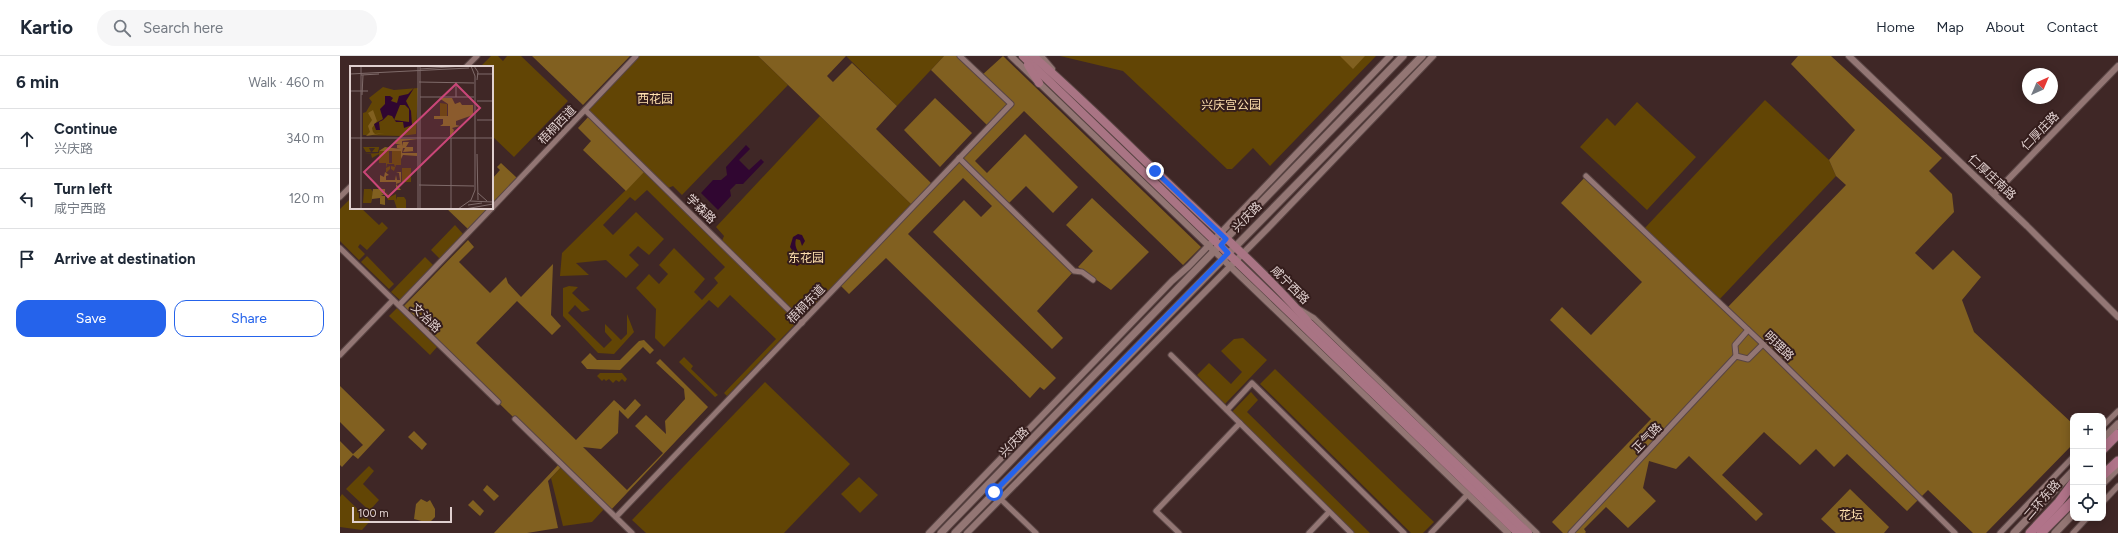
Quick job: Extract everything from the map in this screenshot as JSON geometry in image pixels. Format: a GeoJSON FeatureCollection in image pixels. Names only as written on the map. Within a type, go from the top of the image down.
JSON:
{"type":"FeatureCollection","features":[{"type":"Feature","properties":{"kind":"highway"},"geometry":{"type":"LineString","coordinates":[[2104,449],[2118,434]]}},
{"type":"Feature","properties":{"kind":"highway"},"geometry":{"type":"LineString","coordinates":[[2111,472],[2118,461]]}},
{"type":"Feature","properties":{"kind":"highway","name":"二环东路"},"geometry":{"type":"LineString","coordinates":[[2030,533],[2059,502],[2072,485]]}},
{"type":"Feature","properties":{"kind":"highway","name":"二环东路"},"geometry":{"type":"LineString","coordinates":[[2041,533],[2070,504]]}},
{"type":"Feature","properties":{"kind":"main road"},"geometry":{"type":"LineString","coordinates":[[1023,56],[1039,83]]}},
{"type":"Feature","properties":{"kind":"main road","name":"咸宁西路"},"geometry":{"type":"LineString","coordinates":[[1023,56],[1219,242]]}},
{"type":"Feature","properties":{"kind":"main road","name":"咸宁西路"},"geometry":{"type":"LineString","coordinates":[[1033,56],[1063,82],[1228,253],[1518,533]]}},
{"type":"Feature","properties":{"kind":"main road","name":"兴庆路"},"geometry":{"type":"LineString","coordinates":[[941,533],[1219,242],[1403,56]]}},
{"type":"Feature","properties":{"kind":"main road","name":"兴庆路"},"geometry":{"type":"LineString","coordinates":[[955,533],[1422,56]]}},
{"type":"Feature","properties":{"kind":"main road","name":"咸宁西路"},"geometry":{"type":"LineString","coordinates":[[1236,260],[1295,306],[1310,324],[1528,533]]}},
{"type":"Feature","properties":{"kind":"main road"},"geometry":{"type":"LineString","coordinates":[[2106,436],[2118,424]]}},
{"type":"Feature","properties":{"kind":"main road"},"geometry":{"type":"LineString","coordinates":[[2014,533],[2070,474]]}},
{"type":"Feature","properties":{"kind":"main road"},"geometry":{"type":"LineString","coordinates":[[2055,533],[2070,517]]}},
{"type":"Feature","properties":{"kind":"street"},"geometry":{"type":"LineString","coordinates":[[467,66],[477,56]]}},
{"type":"Feature","properties":{"kind":"street","name":"梧桐西道"},"geometry":{"type":"LineString","coordinates":[[493,207],[636,56]]}},
{"type":"Feature","properties":{"kind":"street","name":"梧桐东道"},"geometry":{"type":"LineString","coordinates":[[616,518],[1011,104],[960,56]]}},
{"type":"Feature","properties":{"kind":"street"},"geometry":{"type":"LineString","coordinates":[[1012,56],[1208,246]]}},
{"type":"Feature","properties":{"kind":"street"},"geometry":{"type":"LineString","coordinates":[[1041,56],[1063,82]]}},
{"type":"Feature","properties":{"kind":"street"},"geometry":{"type":"LineString","coordinates":[[929,533],[1172,280],[1208,246],[1219,242],[1390,56]]}},
{"type":"Feature","properties":{"kind":"street"},"geometry":{"type":"LineString","coordinates":[[967,533],[1236,260],[1433,56]]}},
{"type":"Feature","properties":{"kind":"street","name":"仁厚庄南路"},"geometry":{"type":"LineString","coordinates":[[1848,56],[1994,194],[2118,316]]}},
{"type":"Feature","properties":{"kind":"street","name":"仁厚庄路"},"geometry":{"type":"LineString","coordinates":[[1994,194],[2118,66]]}},
{"type":"Feature","properties":{"kind":"street","name":"学森路"},"geometry":{"type":"LineString","coordinates":[[585,110],[802,323]]}},
{"type":"Feature","properties":{"kind":"street"},"geometry":{"type":"LineString","coordinates":[[959,158],[1074,271],[1082,272],[1093,280]]}},
{"type":"Feature","properties":{"kind":"street","name":"明理路"},"geometry":{"type":"LineString","coordinates":[[1586,176],[1763,344],[1955,533]]}},
{"type":"Feature","properties":{"kind":"street"},"geometry":{"type":"LineString","coordinates":[[340,197],[350,187]]}},
{"type":"Feature","properties":{"kind":"street","name":"梧桐西道"},"geometry":{"type":"LineString","coordinates":[[399,305],[491,209]]}},
{"type":"Feature","properties":{"kind":"street"},"geometry":{"type":"LineString","coordinates":[[1208,246],[1219,242]]}},
{"type":"Feature","properties":{"kind":"street","name":"文治路"},"geometry":{"type":"LineString","coordinates":[[340,248],[498,402]]}},
{"type":"Feature","properties":{"kind":"street"},"geometry":{"type":"LineString","coordinates":[[1236,260],[1508,533]]}},
{"type":"Feature","properties":{"kind":"street"},"geometry":{"type":"LineString","coordinates":[[340,355],[393,300]]}},
{"type":"Feature","properties":{"kind":"street"},"geometry":{"type":"LineString","coordinates":[[1295,306],[1314,318],[1537,533]]}},
{"type":"Feature","properties":{"kind":"street"},"geometry":{"type":"LineString","coordinates":[[1748,330],[1735,345],[1736,356],[1748,359],[1763,344]]}},
{"type":"Feature","properties":{"kind":"street"},"geometry":{"type":"LineString","coordinates":[[1171,355],[1351,533]]}},
{"type":"Feature","properties":{"kind":"street","name":"正气路"},"geometry":{"type":"LineString","coordinates":[[1571,533],[1736,356]]}},
{"type":"Feature","properties":{"kind":"street"},"geometry":{"type":"LineString","coordinates":[[1226,410],[1252,383],[1404,533]]}},
{"type":"Feature","properties":{"kind":"street"},"geometry":{"type":"LineString","coordinates":[[2106,423],[2118,411]]}},
{"type":"Feature","properties":{"kind":"street"},"geometry":{"type":"LineString","coordinates":[[515,419],[632,533]]}},
{"type":"Feature","properties":{"kind":"street"},"geometry":{"type":"LineString","coordinates":[[1179,533],[1156,511],[1240,423]]}},
{"type":"Feature","properties":{"kind":"street"},"geometry":{"type":"LineString","coordinates":[[2000,533],[2070,461]]}},
{"type":"Feature","properties":{"kind":"street"},"geometry":{"type":"LineString","coordinates":[[987,486],[1036,533]]}},
{"type":"Feature","properties":{"kind":"street"},"geometry":{"type":"LineString","coordinates":[[2106,499],[2118,486]]}},
{"type":"Feature","properties":{"kind":"street"},"geometry":{"type":"LineString","coordinates":[[1431,533],[1468,494]]}},
{"type":"Feature","properties":{"kind":"street"},"geometry":{"type":"LineString","coordinates":[[1310,533],[1329,512]]}},
{"type":"Feature","properties":{"kind":"street"},"geometry":{"type":"LineString","coordinates":[[2073,533],[2084,521]]}},
{"type":"Feature","properties":{"kind":"green space"},"geometry":{"type":"Polygon","coordinates":[[[491,56],[498,56],[503,61],[507,56],[521,56],[568,101],[514,157],[493,137],[493,66],[481,66],[491,56]]]}},
{"type":"Feature","properties":{"kind":"green space"},"geometry":{"type":"Polygon","coordinates":[[[532,56],[630,56],[583,105],[532,56]]]}},
{"type":"Feature","properties":{"kind":"green space"},"geometry":{"type":"Polygon","coordinates":[[[636,56],[758,56],[788,85],[682,195],[673,186],[666,189],[721,243],[724,236],[716,227],[820,116],[913,206],[802,323],[799,320],[727,396],[724,393],[776,339],[730,295],[718,308],[709,300],[664,347],[655,338],[656,309],[636,288],[649,274],[659,284],[668,274],[659,265],[674,248],[705,279],[694,292],[702,300],[718,283],[714,278],[725,267],[647,190],[635,201],[630,197],[603,225],[613,235],[636,212],[664,239],[649,255],[638,246],[629,255],[639,265],[626,278],[606,260],[576,263],[589,275],[560,276],[562,253],[646,170],[585,110],[636,56]]]}},
{"type":"Feature","properties":{"kind":"green space"},"geometry":{"type":"Polygon","coordinates":[[[758,56],[846,56],[827,76],[833,82],[852,63],[897,106],[876,129],[933,185],[989,127],[931,70],[944,56],[960,56],[981,76],[1003,56],[1201,247],[1183,265],[1024,111],[975,161],[987,173],[1025,134],[1078,187],[1053,213],[1026,186],[1007,205],[1074,271],[1037,311],[1063,338],[1052,349],[933,232],[964,200],[981,217],[992,206],[963,178],[908,234],[1056,378],[1044,390],[1040,387],[1030,398],[886,258],[849,294],[839,284],[913,206],[758,56]]]}},
{"type":"Feature","properties":{"kind":"green space"},"geometry":{"type":"Polygon","coordinates":[[[846,56],[944,56],[897,106],[846,56]]]}},
{"type":"Feature","properties":{"kind":"green space","name":"兴庆宫公园"},"geometry":{"type":"Polygon","coordinates":[[[1060,56],[1376,56],[1270,166],[1253,148],[1232,169],[1227,169],[1123,71],[1060,56]]]}},
{"type":"Feature","properties":{"kind":"green space"},"geometry":{"type":"Polygon","coordinates":[[[1340,56],[1365,56],[1353,69],[1340,56]]]}},
{"type":"Feature","properties":{"kind":"green space"},"geometry":{"type":"Polygon","coordinates":[[[1798,56],[1831,56],[1942,158],[1929,171],[1952,194],[1954,212],[1915,253],[1933,270],[1953,250],[1981,277],[1962,300],[1974,332],[2070,421],[2070,447],[1986,533],[1973,533],[1928,490],[1907,511],[1847,454],[1834,467],[1816,449],[1800,465],[1764,432],[1722,475],[1763,514],[1756,521],[1689,456],[1676,469],[1649,461],[1643,488],[1656,501],[1628,528],[1606,507],[1584,529],[1586,532],[1585,533],[1563,533],[1552,522],[1651,419],[1550,320],[1562,307],[1591,335],[1642,282],[1561,203],[1586,176],[1726,309],[1846,185],[1836,176],[1829,160],[1855,130],[1791,64],[1798,56]]]}},
{"type":"Feature","properties":{"kind":"green space"},"geometry":{"type":"Polygon","coordinates":[[[935,98],[972,133],[940,167],[904,130],[935,98]]]}},
{"type":"Feature","properties":{"kind":"green space"},"geometry":{"type":"Polygon","coordinates":[[[1765,100],[1829,160],[1836,176],[1718,301],[1643,230],[1765,100]]]}},
{"type":"Feature","properties":{"kind":"green space"},"geometry":{"type":"Polygon","coordinates":[[[1637,102],[1696,157],[1647,210],[1580,147],[1607,118],[1615,126],[1637,102]]]}},
{"type":"Feature","properties":{"kind":"green space"},"geometry":{"type":"Polygon","coordinates":[[[590,115],[646,170],[626,191],[583,150],[591,141],[578,128],[590,115]]]}},
{"type":"Feature","properties":{"kind":"green space"},"geometry":{"type":"Polygon","coordinates":[[[501,163],[517,178],[493,203],[493,178],[500,170],[497,167],[501,163]]]}},
{"type":"Feature","properties":{"kind":"green space"},"geometry":{"type":"Polygon","coordinates":[[[1092,198],[1149,252],[1111,290],[1078,267],[1093,251],[1066,225],[1092,198]]]}},
{"type":"Feature","properties":{"kind":"green space"},"geometry":{"type":"Polygon","coordinates":[[[350,199],[350,209],[362,209],[379,225],[382,222],[388,228],[367,250],[360,244],[358,247],[365,254],[359,260],[340,241],[340,209],[350,199]]]}},
{"type":"Feature","properties":{"kind":"green space"},"geometry":{"type":"Polygon","coordinates":[[[447,209],[487,209],[468,229],[447,209]]]}},
{"type":"Feature","properties":{"kind":"green space"},"geometry":{"type":"Polygon","coordinates":[[[455,225],[463,234],[440,259],[431,250],[455,225]]]}},
{"type":"Feature","properties":{"kind":"green space"},"geometry":{"type":"Polygon","coordinates":[[[468,240],[474,247],[459,262],[490,293],[506,277],[508,283],[521,297],[553,264],[551,315],[561,326],[552,335],[517,301],[476,343],[576,440],[614,400],[625,410],[635,399],[641,405],[628,419],[619,410],[618,433],[601,449],[583,447],[627,490],[663,453],[635,426],[646,415],[666,434],[665,421],[685,399],[684,389],[656,363],[660,359],[708,407],[610,511],[563,465],[548,481],[558,528],[527,533],[494,533],[560,463],[402,308],[468,240]]]}},
{"type":"Feature","properties":{"kind":"green space"},"geometry":{"type":"Polygon","coordinates":[[[367,256],[394,284],[389,289],[361,262],[367,256]]]}},
{"type":"Feature","properties":{"kind":"green space"},"geometry":{"type":"Polygon","coordinates":[[[425,257],[433,265],[400,300],[391,292],[425,257]]]}},
{"type":"Feature","properties":{"kind":"green space"},"geometry":{"type":"Polygon","coordinates":[[[569,286],[578,287],[572,293],[590,310],[582,312],[575,305],[568,313],[604,348],[612,340],[605,332],[605,324],[621,340],[627,334],[627,314],[634,332],[614,354],[598,353],[563,316],[563,288],[569,286]]]}},
{"type":"Feature","properties":{"kind":"green space"},"geometry":{"type":"Polygon","coordinates":[[[397,308],[437,347],[430,355],[389,316],[397,308]]]}},
{"type":"Feature","properties":{"kind":"green space"},"geometry":{"type":"Polygon","coordinates":[[[1243,338],[1267,360],[1225,404],[1197,375],[1209,363],[1231,384],[1242,372],[1221,351],[1234,339],[1243,338]]]}},
{"type":"Feature","properties":{"kind":"green space"},"geometry":{"type":"Polygon","coordinates":[[[644,340],[654,350],[650,354],[643,347],[620,370],[587,369],[581,362],[590,353],[597,360],[620,360],[639,341],[644,340]]]}},
{"type":"Feature","properties":{"kind":"green space"},"geometry":{"type":"Polygon","coordinates":[[[684,357],[693,366],[691,369],[718,395],[715,397],[679,362],[684,357]]]}},
{"type":"Feature","properties":{"kind":"green space"},"geometry":{"type":"Polygon","coordinates":[[[1275,369],[1434,522],[1423,533],[1411,533],[1260,384],[1275,369]]]}},
{"type":"Feature","properties":{"kind":"green space"},"geometry":{"type":"Polygon","coordinates":[[[600,373],[622,373],[627,379],[625,382],[622,379],[619,382],[616,380],[613,383],[609,379],[606,381],[604,379],[602,381],[597,376],[600,373]]]}},
{"type":"Feature","properties":{"kind":"green space"},"geometry":{"type":"Polygon","coordinates":[[[765,382],[850,464],[784,533],[646,533],[632,520],[765,382]]]}},
{"type":"Feature","properties":{"kind":"green space"},"geometry":{"type":"Polygon","coordinates":[[[340,386],[385,430],[358,459],[353,455],[342,467],[340,465],[340,441],[353,454],[363,445],[340,422],[340,386]]]}},
{"type":"Feature","properties":{"kind":"green space"},"geometry":{"type":"Polygon","coordinates":[[[1251,392],[1258,400],[1247,412],[1370,533],[1351,533],[1230,414],[1251,392]]]}},
{"type":"Feature","properties":{"kind":"green space"},"geometry":{"type":"Polygon","coordinates":[[[414,431],[427,444],[422,450],[408,437],[414,431]]]}},
{"type":"Feature","properties":{"kind":"green space"},"geometry":{"type":"Polygon","coordinates":[[[563,465],[606,507],[592,522],[563,526],[551,478],[563,465]]]}},
{"type":"Feature","properties":{"kind":"green space"},"geometry":{"type":"Polygon","coordinates":[[[369,466],[374,471],[363,484],[379,500],[371,509],[377,515],[375,516],[346,489],[369,466]]]}},
{"type":"Feature","properties":{"kind":"green space"},"geometry":{"type":"Polygon","coordinates":[[[859,477],[878,495],[860,513],[841,494],[859,477]]]}},
{"type":"Feature","properties":{"kind":"green space"},"geometry":{"type":"Polygon","coordinates":[[[487,485],[499,496],[494,501],[483,490],[487,485]]]}},
{"type":"Feature","properties":{"kind":"green space","name":"花坛"},"geometry":{"type":"Polygon","coordinates":[[[1850,489],[1889,527],[1884,533],[1836,533],[1821,519],[1850,489]]]}},
{"type":"Feature","properties":{"kind":"green space"},"geometry":{"type":"Polygon","coordinates":[[[342,494],[370,521],[362,530],[340,527],[340,497],[342,494]]]}},
{"type":"Feature","properties":{"kind":"green space"},"geometry":{"type":"Polygon","coordinates":[[[421,499],[427,502],[430,500],[435,509],[435,517],[429,523],[414,519],[416,504],[421,499]]]}},
{"type":"Feature","properties":{"kind":"green space"},"geometry":{"type":"Polygon","coordinates":[[[473,500],[484,511],[480,516],[468,505],[473,500]]]}},
{"type":"Feature","properties":{"kind":"shaded area"},"geometry":{"type":"Polygon","coordinates":[[[746,145],[750,149],[739,160],[749,170],[761,159],[764,162],[743,184],[736,184],[730,190],[731,196],[718,210],[701,193],[713,180],[721,180],[727,175],[726,167],[746,145]]]}},
{"type":"Feature","properties":{"kind":"shaded area"},"geometry":{"type":"Polygon","coordinates":[[[798,234],[802,235],[805,241],[802,246],[800,240],[796,239],[795,243],[802,260],[802,263],[797,266],[794,264],[794,253],[790,247],[793,237],[798,234]]]}},
{"type":"Feature","properties":{"kind":"route"},"geometry":{"type":"LineString","coordinates":[[994,492],[1228,253],[1221,245],[1226,239],[1155,171]]}},
{"type":"Feature","properties":{"kind":"park label","name":"西花园"},"geometry":{"type":"Point","coordinates":[655,99]}},
{"type":"Feature","properties":{"kind":"park label","name":"东花园"},"geometry":{"type":"Point","coordinates":[806,258]}}]}
